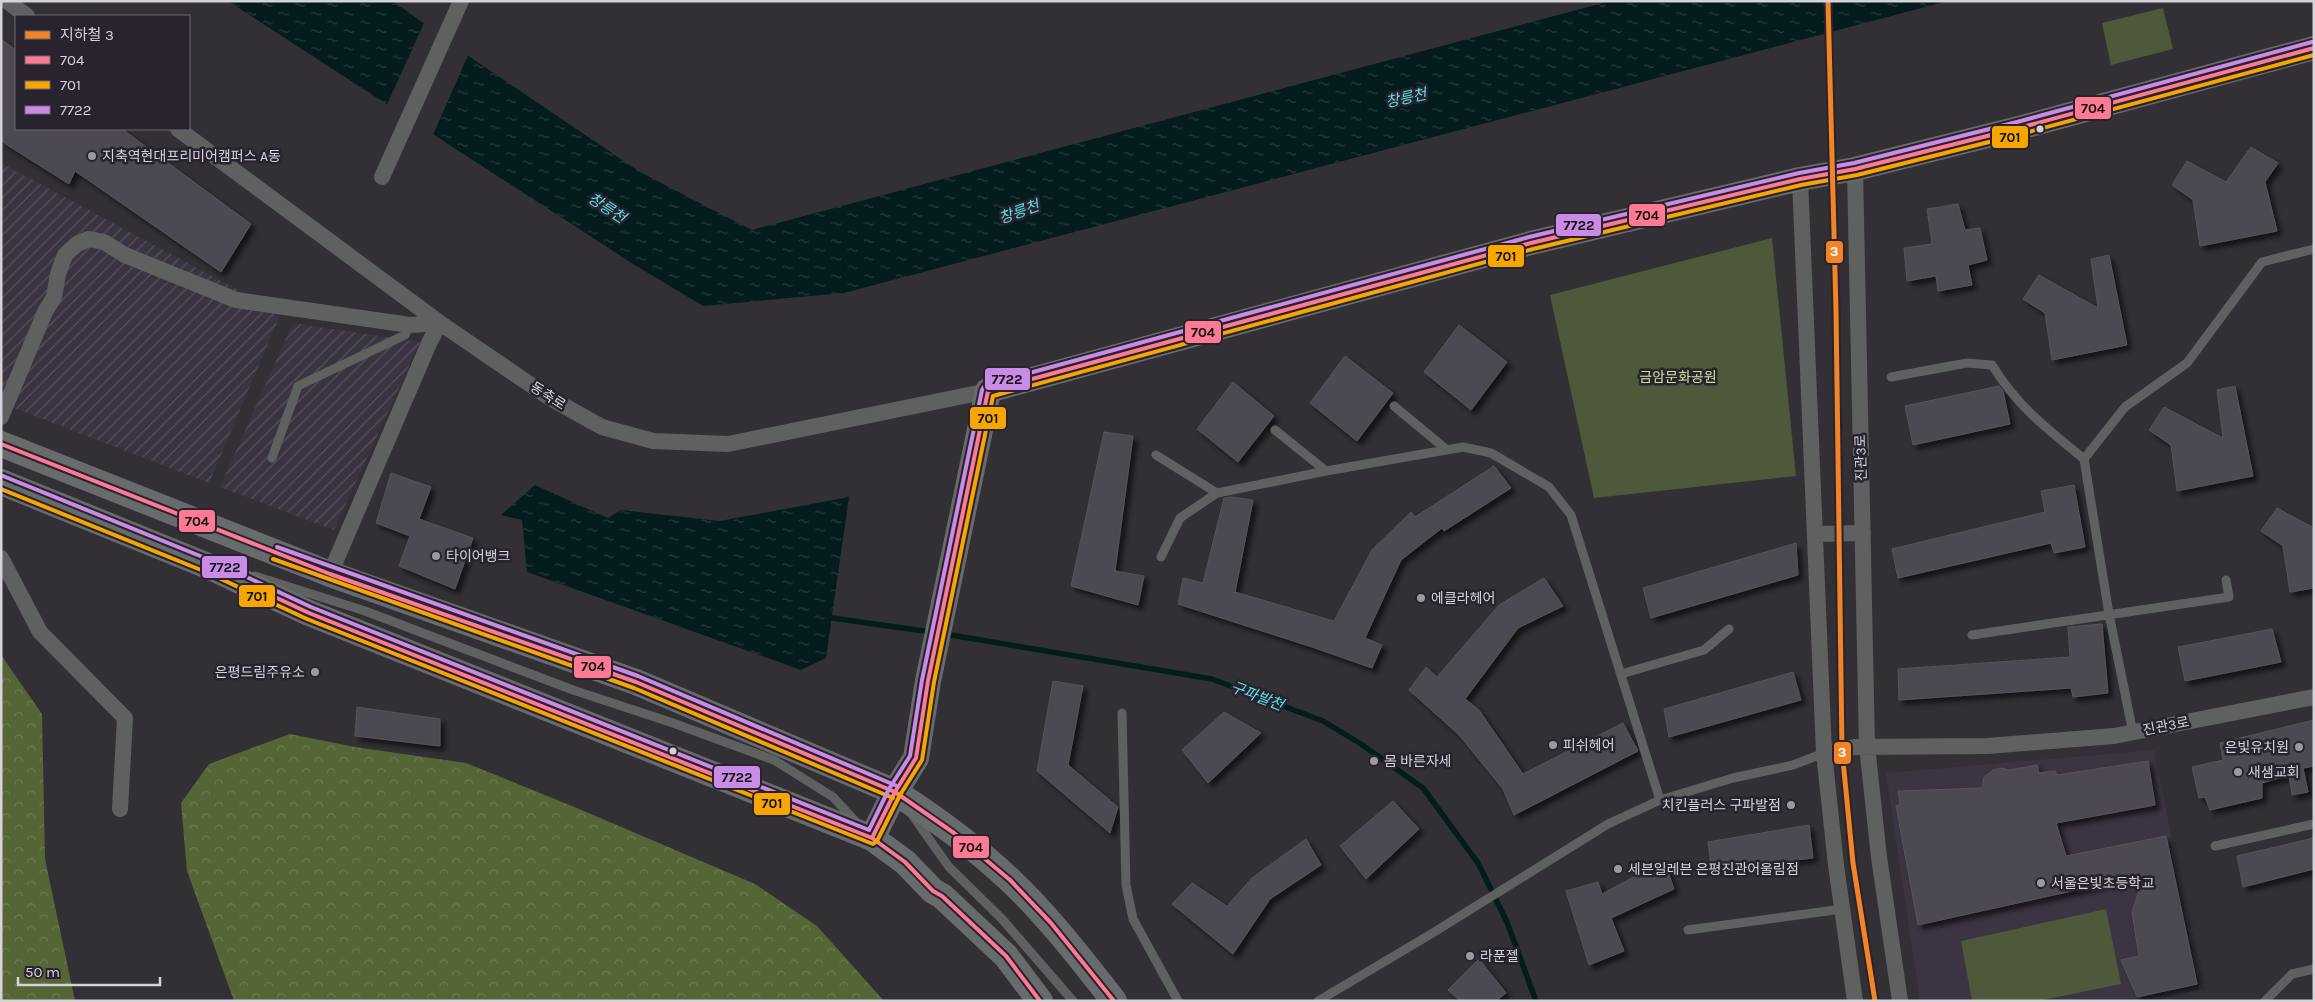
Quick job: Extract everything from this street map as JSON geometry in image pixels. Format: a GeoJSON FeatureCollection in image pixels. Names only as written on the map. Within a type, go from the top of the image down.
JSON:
{"type":"FeatureCollection","features":[{"type":"Feature","properties":{"kind":"main road"},"geometry":{"type":"LineString","coordinates":[[872,838],[895,792],[916,758],[928,681],[988,391],[1531,243],[1800,179],[1855,169],[2019,128],[2314,48]]}},
{"type":"Feature","properties":{"kind":"main road"},"geometry":{"type":"LineString","coordinates":[[1,444],[330,574],[636,682],[895,792],[930,815],[1010,880],[1064,938],[1114,1001]]}},
{"type":"Feature","properties":{"kind":"main road"},"geometry":{"type":"LineString","coordinates":[[1,482],[208,566],[309,613],[872,838],[905,862],[933,891],[942,896],[1006,956],[1040,1001]]}},
{"type":"Feature","properties":{"kind":"street"},"geometry":{"type":"LineString","coordinates":[[7,1],[26,15]]}},
{"type":"Feature","properties":{"kind":"street"},"geometry":{"type":"LineString","coordinates":[[382,177],[461,1]]}},
{"type":"Feature","properties":{"kind":"street","name":"동축로"},"geometry":{"type":"LineString","coordinates":[[179,130],[440,323],[550,398],[602,426],[653,441],[728,444],[988,391]]}},
{"type":"Feature","properties":{"kind":"street","name":"진관3로"},"geometry":{"type":"LineString","coordinates":[[1855,169],[1867,746],[1879,858],[1900,1001]]}},
{"type":"Feature","properties":{"kind":"street"},"geometry":{"type":"LineString","coordinates":[[1800,179],[1824,753],[1855,1001]]}},
{"type":"Feature","properties":{"kind":"street"},"geometry":{"type":"LineString","coordinates":[[1,417],[45,312],[54,297],[58,274],[65,255],[76,244],[89,239],[104,242],[125,255],[236,300],[410,325],[440,323]]}},
{"type":"Feature","properties":{"kind":"street"},"geometry":{"type":"LineString","coordinates":[[330,574],[430,341],[440,323]]}},
{"type":"Feature","properties":{"kind":"street"},"geometry":{"type":"LineString","coordinates":[[1815,534],[1863,533]]}},
{"type":"Feature","properties":{"kind":"street"},"geometry":{"type":"LineString","coordinates":[[1,558],[40,632],[125,718],[120,809]]}},
{"type":"Feature","properties":{"kind":"street","name":"진관3로"},"geometry":{"type":"LineString","coordinates":[[1824,753],[1867,746],[1987,746],[2133,733],[2314,697]]}},
{"type":"Feature","properties":{"kind":"lane"},"geometry":{"type":"LineString","coordinates":[[2084,459],[2125,406],[2187,363],[2262,262],[2314,249]]}},
{"type":"Feature","properties":{"kind":"lane"},"geometry":{"type":"LineString","coordinates":[[272,458],[298,386],[405,335],[410,325]]}},
{"type":"Feature","properties":{"kind":"lane"},"geometry":{"type":"LineString","coordinates":[[1891,377],[1967,363],[1992,365],[2007,390],[2032,418],[2084,459],[2109,614],[2133,733]]}},
{"type":"Feature","properties":{"kind":"lane"},"geometry":{"type":"LineString","coordinates":[[1394,406],[1447,450]]}},
{"type":"Feature","properties":{"kind":"lane"},"geometry":{"type":"LineString","coordinates":[[1275,430],[1326,471]]}},
{"type":"Feature","properties":{"kind":"lane"},"geometry":{"type":"LineString","coordinates":[[1161,557],[1180,518],[1217,493],[1326,471],[1463,447],[1491,454],[1549,486],[1571,515],[1660,800]]}},
{"type":"Feature","properties":{"kind":"lane"},"geometry":{"type":"LineString","coordinates":[[1156,455],[1217,493]]}},
{"type":"Feature","properties":{"kind":"lane"},"geometry":{"type":"LineString","coordinates":[[208,566],[262,577],[364,611],[573,690],[673,723],[774,760],[833,797],[872,838]]}},
{"type":"Feature","properties":{"kind":"lane"},"geometry":{"type":"LineString","coordinates":[[1972,635],[2229,597],[2226,580]]}},
{"type":"Feature","properties":{"kind":"lane"},"geometry":{"type":"LineString","coordinates":[[1621,674],[1704,650],[1728,629]]}},
{"type":"Feature","properties":{"kind":"lane"},"geometry":{"type":"LineString","coordinates":[[1122,713],[1126,885],[1133,919],[1178,1001]]}},
{"type":"Feature","properties":{"kind":"lane"},"geometry":{"type":"LineString","coordinates":[[1318,1001],[1431,934],[1608,824],[1660,800],[1733,778],[1793,765],[1824,753]]}},
{"type":"Feature","properties":{"kind":"lane"},"geometry":{"type":"LineString","coordinates":[[895,792],[949,867],[1002,919],[1073,1001]]}},
{"type":"Feature","properties":{"kind":"lane"},"geometry":{"type":"LineString","coordinates":[[2216,846],[2314,824]]}},
{"type":"Feature","properties":{"kind":"lane"},"geometry":{"type":"LineString","coordinates":[[1688,930],[1842,909]]}},
{"type":"Feature","properties":{"kind":"lane"},"geometry":{"type":"LineString","coordinates":[[2265,1001],[2292,974],[2314,970]]}},
{"type":"Feature","properties":{"kind":"shaded area"},"geometry":{"type":"Polygon","coordinates":[[[1,163],[281,313],[209,483],[1,403],[1,163]]]}},
{"type":"Feature","properties":{"kind":"shaded area"},"geometry":{"type":"Polygon","coordinates":[[[293,323],[420,342],[334,530],[220,487],[293,323]]]}},
{"type":"Feature","properties":{"kind":"shaded area","name":"서울은빛초등학교"},"geometry":{"type":"Polygon","coordinates":[[[2154,750],[2203,992],[2163,1001],[1920,1001],[1886,773],[2154,750]]]}},
{"type":"Feature","properties":{"kind":"green space"},"geometry":{"type":"Polygon","coordinates":[[[2163,8],[2173,49],[2111,65],[2102,23],[2163,8]]]}},
{"type":"Feature","properties":{"kind":"green space","name":"금암문화공원"},"geometry":{"type":"Polygon","coordinates":[[[1772,238],[1796,476],[1594,498],[1550,295],[1772,238]]]}},
{"type":"Feature","properties":{"kind":"green space"},"geometry":{"type":"Polygon","coordinates":[[[1,655],[42,714],[45,859],[75,1001],[1,1001],[1,655]]]}},
{"type":"Feature","properties":{"kind":"green space"},"geometry":{"type":"Polygon","coordinates":[[[290,734],[355,747],[466,763],[755,884],[817,926],[884,1001],[234,1001],[187,871],[181,803],[209,764],[290,734]]]}},
{"type":"Feature","properties":{"kind":"green space"},"geometry":{"type":"Polygon","coordinates":[[[2106,909],[2121,984],[2038,1001],[1972,1001],[1961,941],[2106,909]]]}},
{"type":"Feature","properties":{"kind":"water","name":"창릉천"},"geometry":{"type":"Polygon","coordinates":[[[228,1],[393,1],[473,59],[640,172],[752,230],[1610,1],[1948,1],[844,293],[703,306],[633,264],[228,1]]]}},
{"type":"Feature","properties":{"kind":"water"},"geometry":{"type":"Polygon","coordinates":[[[535,485],[608,518],[621,510],[720,521],[849,497],[826,658],[801,670],[527,572],[522,520],[501,515],[535,485]]]}},
{"type":"Feature","properties":{"kind":"pier"},"geometry":{"type":"Polygon","coordinates":[[[425,21],[469,53],[432,137],[386,107],[425,21]]]}},
{"type":"Feature","properties":{"kind":"building","name":"지축역현대프리미어캠퍼스 A동"},"geometry":{"type":"Polygon","coordinates":[[[1,39],[15,49],[15,130],[123,130],[251,224],[221,272],[75,171],[69,184],[1,141],[1,39]]]}},
{"type":"Feature","properties":{"kind":"building"},"geometry":{"type":"Polygon","coordinates":[[[2251,147],[2278,163],[2265,182],[2277,231],[2200,246],[2193,200],[2172,185],[2187,161],[2226,182],[2251,147]]]}},
{"type":"Feature","properties":{"kind":"building"},"geometry":{"type":"Polygon","coordinates":[[[1958,204],[1965,230],[1980,228],[1987,260],[1968,265],[1972,285],[1938,291],[1936,276],[1907,281],[1904,248],[1932,244],[1927,209],[1958,204]]]}},
{"type":"Feature","properties":{"kind":"building"},"geometry":{"type":"Polygon","coordinates":[[[2109,255],[2127,345],[2052,360],[2045,313],[2023,299],[2039,275],[2098,308],[2091,259],[2109,255]]]}},
{"type":"Feature","properties":{"kind":"building"},"geometry":{"type":"Polygon","coordinates":[[[1459,325],[1507,362],[1471,410],[1424,372],[1459,325]]]}},
{"type":"Feature","properties":{"kind":"building"},"geometry":{"type":"Polygon","coordinates":[[[1345,356],[1393,393],[1357,441],[1310,403],[1345,356]]]}},
{"type":"Feature","properties":{"kind":"building"},"geometry":{"type":"Polygon","coordinates":[[[1233,382],[1274,416],[1238,462],[1197,429],[1233,382]]]}},
{"type":"Feature","properties":{"kind":"building"},"geometry":{"type":"Polygon","coordinates":[[[1999,386],[2003,391],[2010,424],[1913,445],[1905,406],[1999,386]]]}},
{"type":"Feature","properties":{"kind":"building"},"geometry":{"type":"Polygon","coordinates":[[[2235,386],[2253,476],[2177,491],[2171,445],[2149,430],[2164,407],[2223,438],[2217,390],[2235,386]]]}},
{"type":"Feature","properties":{"kind":"building"},"geometry":{"type":"Polygon","coordinates":[[[1104,432],[1133,436],[1115,571],[1144,576],[1138,605],[1071,586],[1104,432]]]}},
{"type":"Feature","properties":{"kind":"building"},"geometry":{"type":"Polygon","coordinates":[[[1494,466],[1511,488],[1444,531],[1442,528],[1401,560],[1365,638],[1382,645],[1372,668],[1178,604],[1183,578],[1203,583],[1224,498],[1253,500],[1235,592],[1334,621],[1372,550],[1411,512],[1415,517],[1494,466]]]}},
{"type":"Feature","properties":{"kind":"building"},"geometry":{"type":"Polygon","coordinates":[[[391,473],[431,487],[419,519],[473,538],[455,589],[399,566],[410,536],[376,523],[391,473]]]}},
{"type":"Feature","properties":{"kind":"building"},"geometry":{"type":"Polygon","coordinates":[[[2074,485],[2085,547],[2054,553],[2051,543],[1898,578],[1892,549],[2045,512],[2041,491],[2074,485]]]}},
{"type":"Feature","properties":{"kind":"building"},"geometry":{"type":"Polygon","coordinates":[[[2277,508],[2314,528],[2314,588],[2290,592],[2283,546],[2261,531],[2277,508]]]}},
{"type":"Feature","properties":{"kind":"building"},"geometry":{"type":"Polygon","coordinates":[[[1796,543],[1798,575],[1651,618],[1643,588],[1796,543]]]}},
{"type":"Feature","properties":{"kind":"building"},"geometry":{"type":"Polygon","coordinates":[[[1544,578],[1563,606],[1518,628],[1465,699],[1479,710],[1523,774],[1623,723],[1638,751],[1514,815],[1503,789],[1459,735],[1409,690],[1426,667],[1437,677],[1499,605],[1544,578]]]}},
{"type":"Feature","properties":{"kind":"building"},"geometry":{"type":"Polygon","coordinates":[[[2102,624],[2108,693],[2073,697],[2071,688],[1899,700],[1898,669],[2070,657],[2068,627],[2102,624]]]}},
{"type":"Feature","properties":{"kind":"building"},"geometry":{"type":"Polygon","coordinates":[[[2272,629],[2281,662],[2185,681],[2178,647],[2272,629]]]}},
{"type":"Feature","properties":{"kind":"building"},"geometry":{"type":"Polygon","coordinates":[[[1793,672],[1801,700],[1669,737],[1664,709],[1793,672]]]}},
{"type":"Feature","properties":{"kind":"building"},"geometry":{"type":"Polygon","coordinates":[[[1053,681],[1083,686],[1068,765],[1118,807],[1110,833],[1037,771],[1053,681]]]}},
{"type":"Feature","properties":{"kind":"building"},"geometry":{"type":"Polygon","coordinates":[[[357,707],[440,719],[440,746],[355,736],[357,707]]]}},
{"type":"Feature","properties":{"kind":"building"},"geometry":{"type":"Polygon","coordinates":[[[1224,712],[1261,733],[1208,783],[1182,750],[1224,712]]]}},
{"type":"Feature","properties":{"kind":"building","name":"새샘교회"},"geometry":{"type":"Polygon","coordinates":[[[2314,720],[2314,766],[2303,768],[2308,792],[2292,795],[2289,775],[2262,783],[2262,798],[2210,810],[2205,797],[2199,798],[2192,767],[2223,760],[2220,743],[2314,720]]]}},
{"type":"Feature","properties":{"kind":"building"},"geometry":{"type":"Polygon","coordinates":[[[2148,761],[2155,805],[2056,823],[2066,856],[2166,836],[2197,984],[2137,997],[2121,960],[2139,956],[2132,912],[2144,875],[1918,925],[1896,806],[1900,804],[1898,791],[1982,788],[1984,777],[1993,770],[2000,768],[2010,770],[2037,765],[2039,773],[2055,771],[2057,775],[2148,761]]]}},
{"type":"Feature","properties":{"kind":"building"},"geometry":{"type":"Polygon","coordinates":[[[1393,801],[1419,829],[1366,879],[1340,846],[1393,801]]]}},
{"type":"Feature","properties":{"kind":"building"},"geometry":{"type":"Polygon","coordinates":[[[1809,825],[1813,858],[1712,870],[1708,842],[1809,825]]]}},
{"type":"Feature","properties":{"kind":"building"},"geometry":{"type":"Polygon","coordinates":[[[2314,838],[2314,869],[2243,887],[2237,856],[2314,838]]]}},
{"type":"Feature","properties":{"kind":"building"},"geometry":{"type":"Polygon","coordinates":[[[1306,839],[1321,865],[1270,899],[1233,954],[1172,904],[1192,883],[1227,906],[1252,878],[1306,839]]]}},
{"type":"Feature","properties":{"kind":"building"},"geometry":{"type":"Polygon","coordinates":[[[1664,861],[1674,889],[1611,918],[1624,951],[1589,965],[1566,891],[1598,882],[1602,894],[1664,861]]]}},
{"type":"Feature","properties":{"kind":"building"},"geometry":{"type":"Polygon","coordinates":[[[1479,959],[1506,993],[1496,1001],[1460,1001],[1448,990],[1479,959]]]}},
{"type":"Feature","properties":{"kind":"waterway","name":"구파발천"},"geometry":{"type":"LineString","coordinates":[[832,618],[931,632]]}},
{"type":"Feature","properties":{"kind":"waterway","name":"구파발천"},"geometry":{"type":"LineString","coordinates":[[945,634],[1212,679],[1323,721],[1361,744],[1423,788],[1478,863],[1507,922],[1536,1001]]}},
{"type":"Feature","properties":{"kind":"metro line","name":"3"},"geometry":{"type":"LineString","coordinates":[[1828,1],[1836,311],[1842,750],[1853,863],[1875,1001]]}},
{"type":"Feature","properties":{"kind":"transit line","name":"7722"},"geometry":{"type":"LineString","coordinates":[[3,476],[210,560],[311,607],[869,830],[889,789],[910,756],[922,680],[982,390],[985,385],[1529,237],[1799,173],[1854,163],[2017,122],[2312,42]]}},
{"type":"Feature","properties":{"kind":"transit line","name":"704"},"geometry":{"type":"LineString","coordinates":[[872,838],[895,792],[916,758],[928,681],[988,391],[1531,243],[1800,179],[1855,169],[2019,128],[2314,48]]}},
{"type":"Feature","properties":{"kind":"transit line","name":"701"},"geometry":{"type":"LineString","coordinates":[[1,489],[206,572],[307,619],[873,844],[877,841],[900,795],[922,760],[934,682],[993,396],[1533,249],[1801,185],[1857,175],[2021,134],[2314,55]]}},
{"type":"Feature","properties":{"kind":"transit line","name":"704"},"geometry":{"type":"LineString","coordinates":[[1,444],[330,574],[636,682],[895,792],[954,833],[1010,880],[1051,923],[1114,1001]]}},
{"type":"Feature","properties":{"kind":"transit line","name":"7722"},"geometry":{"type":"LineString","coordinates":[[277,547],[638,676],[897,786]]}},
{"type":"Feature","properties":{"kind":"transit line","name":"701"},"geometry":{"type":"LineString","coordinates":[[273,559],[634,688],[893,798]]}},
{"type":"Feature","properties":{"kind":"transit line","name":"704"},"geometry":{"type":"LineString","coordinates":[[262,591],[309,613],[872,838],[905,862],[933,891],[942,896],[1006,956],[1040,1001]]}},
{"type":"Feature","properties":{"kind":"place","name":"지축역현대프리미어캠퍼스 A동"},"geometry":{"type":"Point","coordinates":[92,156]}},
{"type":"Feature","properties":{"kind":"place","name":"타이어뱅크"},"geometry":{"type":"Point","coordinates":[436,556]}},
{"type":"Feature","properties":{"kind":"place","name":"에클라헤어"},"geometry":{"type":"Point","coordinates":[1421,598]}},
{"type":"Feature","properties":{"kind":"place","name":"은평드림주유소"},"geometry":{"type":"Point","coordinates":[315,672]}},
{"type":"Feature","properties":{"kind":"place","name":"피쉬헤어"},"geometry":{"type":"Point","coordinates":[1553,745]}},
{"type":"Feature","properties":{"kind":"place","name":"은빛유치원"},"geometry":{"type":"Point","coordinates":[2299,747]}},
{"type":"Feature","properties":{"kind":"place","name":"몸 바른자세"},"geometry":{"type":"Point","coordinates":[1374,761]}},
{"type":"Feature","properties":{"kind":"place","name":"새샘교회"},"geometry":{"type":"Point","coordinates":[2238,772]}},
{"type":"Feature","properties":{"kind":"place","name":"치킨플러스 구파발점"},"geometry":{"type":"Point","coordinates":[1791,805]}},
{"type":"Feature","properties":{"kind":"place","name":"세븐일레븐 은평진관어울림점"},"geometry":{"type":"Point","coordinates":[1618,869]}},
{"type":"Feature","properties":{"kind":"place","name":"서울은빛초등학교"},"geometry":{"type":"Point","coordinates":[2041,883]}},
{"type":"Feature","properties":{"kind":"place","name":"라푼젤"},"geometry":{"type":"Point","coordinates":[1470,956]}}]}
